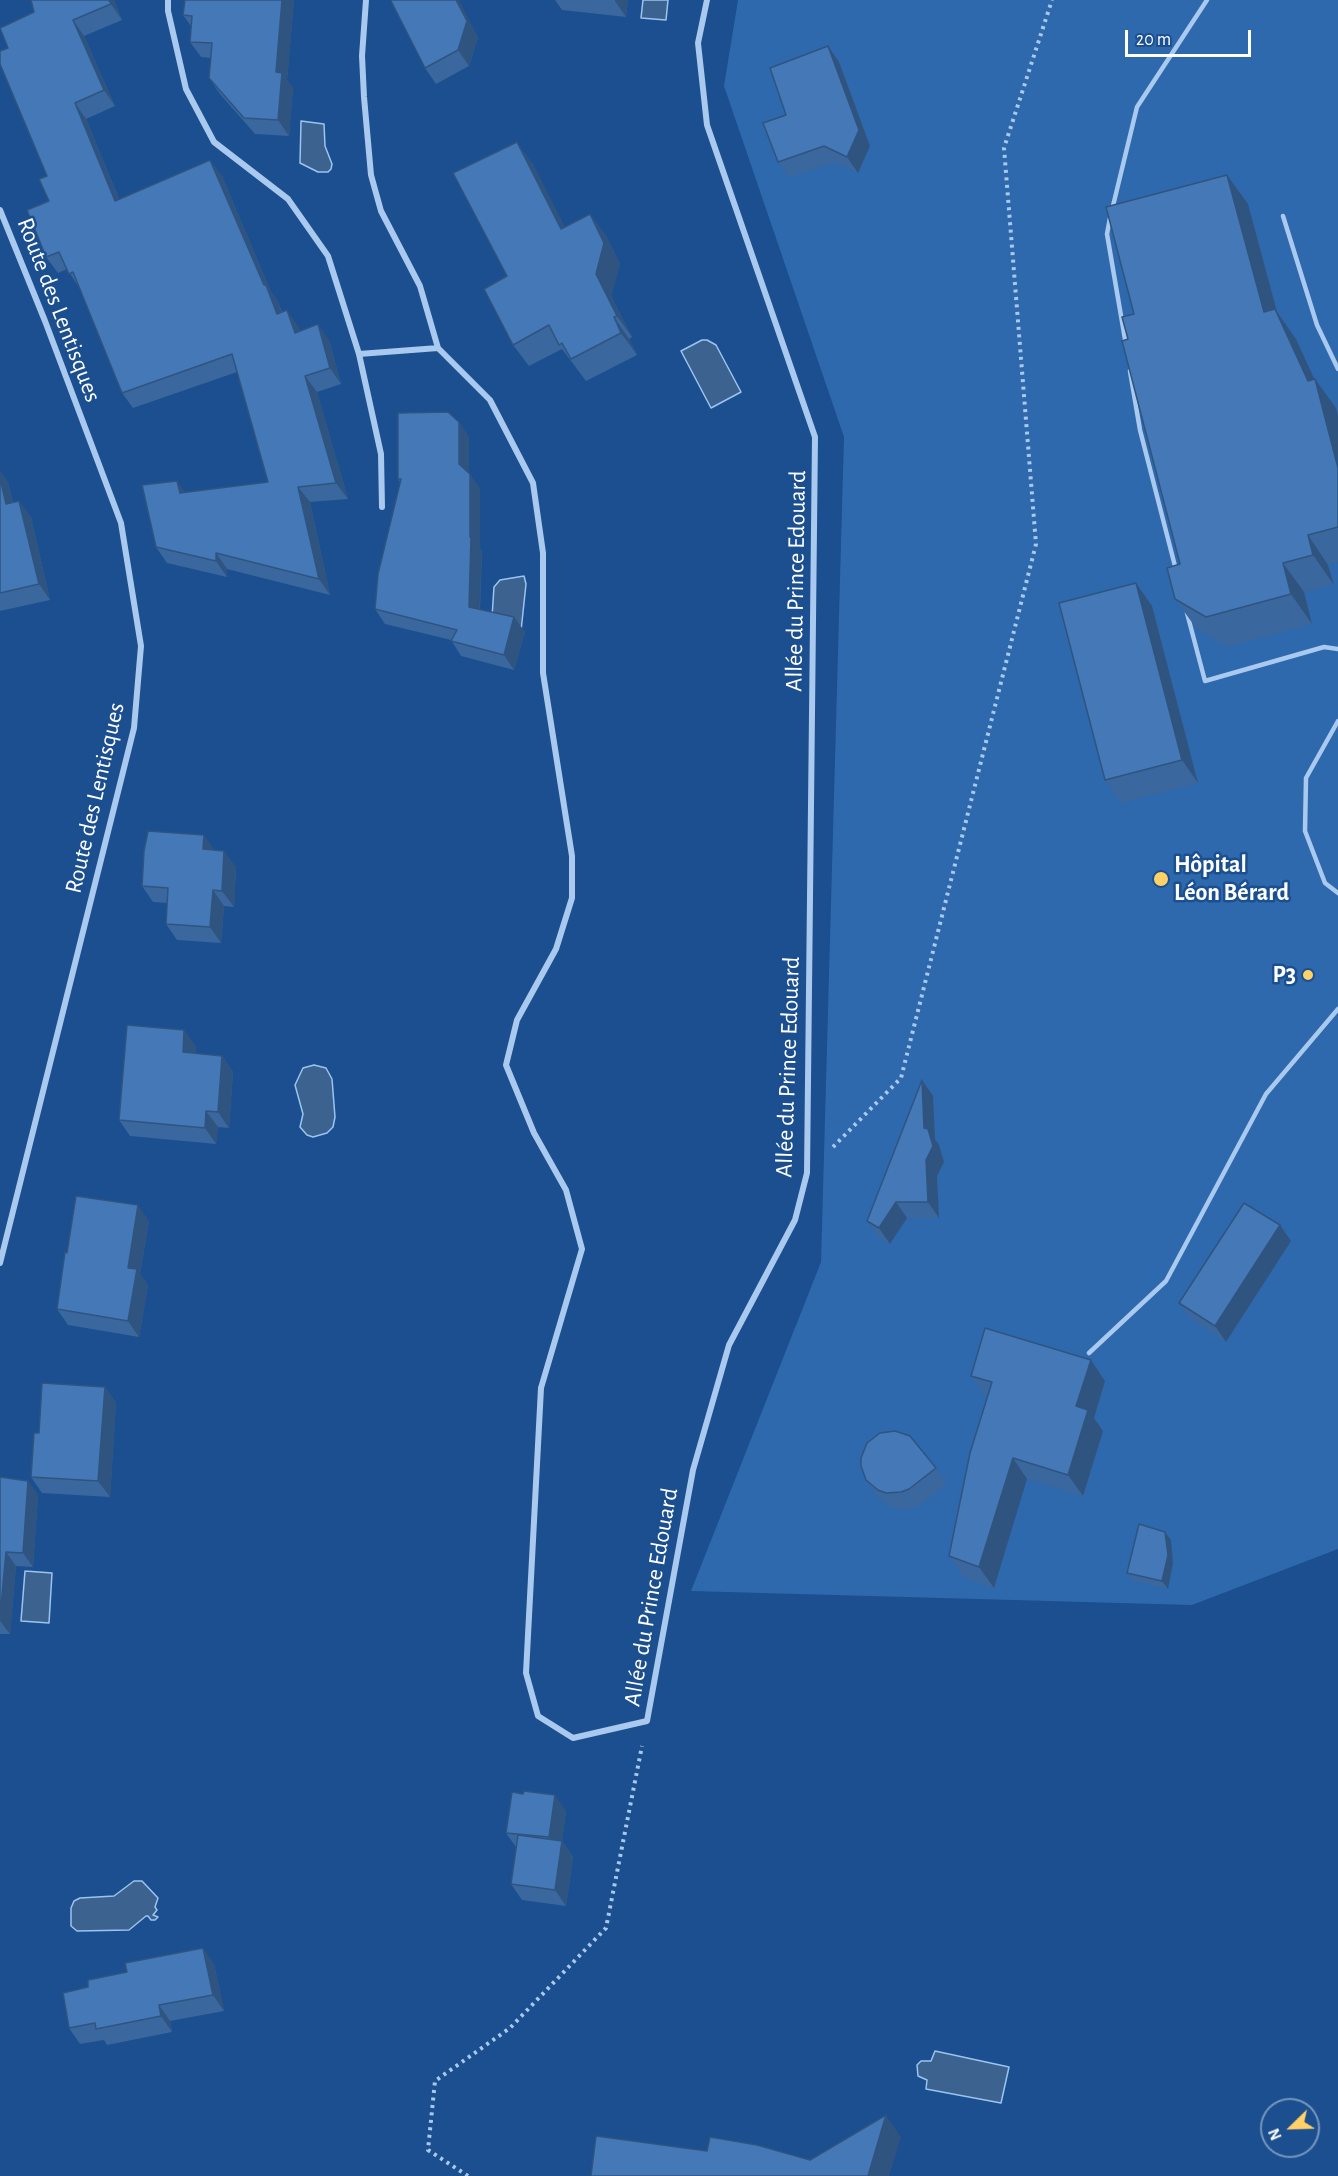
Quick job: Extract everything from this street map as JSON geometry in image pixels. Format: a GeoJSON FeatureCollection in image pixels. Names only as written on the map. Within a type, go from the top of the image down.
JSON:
{"type":"FeatureCollection","features":[{"type":"Feature","properties":{"kind":"street"},"geometry":{"type":"LineString","coordinates":[[168,0],[168,11],[186,89],[214,142],[288,199],[328,256],[359,354],[381,454],[382,507]]}},
{"type":"Feature","properties":{"kind":"street"},"geometry":{"type":"LineString","coordinates":[[359,354],[438,348],[420,286],[381,211],[372,175],[362,56],[366,0]]}},
{"type":"Feature","properties":{"kind":"street","name":"Allée du Prince Edouard"},"geometry":{"type":"LineString","coordinates":[[438,348],[490,400],[533,483],[543,553],[543,673],[572,856],[572,898],[556,949],[517,1020],[506,1065],[534,1133],[566,1190],[582,1249],[541,1388],[526,1673],[538,1716],[573,1738],[647,1721],[699,1447],[729,1345],[795,1220],[807,1173],[815,437],[707,125],[698,43],[707,0]]}},
{"type":"Feature","properties":{"kind":"street","name":"Route des Lentisques"},"geometry":{"type":"LineString","coordinates":[[0,210],[45,321],[121,523],[141,646],[134,728],[0,1263]]}},
{"type":"Feature","properties":{"kind":"lane"},"geometry":{"type":"LineString","coordinates":[[1126,349],[1107,234],[1137,107],[1207,0]]}},
{"type":"Feature","properties":{"kind":"lane"},"geometry":{"type":"LineString","coordinates":[[1283,216],[1317,325],[1338,369]]}},
{"type":"Feature","properties":{"kind":"lane"},"geometry":{"type":"LineString","coordinates":[[1128,361],[1140,430],[1178,578]]}},
{"type":"Feature","properties":{"kind":"lane"},"geometry":{"type":"LineString","coordinates":[[1184,601],[1205,681],[1324,647],[1338,648]]}},
{"type":"Feature","properties":{"kind":"lane"},"geometry":{"type":"LineString","coordinates":[[1338,721],[1306,778],[1305,831],[1325,883],[1338,893]]}},
{"type":"Feature","properties":{"kind":"lane"},"geometry":{"type":"LineString","coordinates":[[1089,1353],[1166,1281],[1266,1094],[1338,1010]]}},
{"type":"Feature","properties":{"kind":"path"},"geometry":{"type":"LineString","coordinates":[[807,1173],[902,1077],[1036,544],[1004,148],[1052,0]]}},
{"type":"Feature","properties":{"kind":"path"},"geometry":{"type":"LineString","coordinates":[[468,2176],[428,2150],[435,2081],[510,2028],[606,1928],[647,1721]]}},
{"type":"Feature","properties":{"kind":"shaded area"},"geometry":{"type":"Polygon","coordinates":[[[643,0],[668,0],[666,20],[641,18],[643,0]]]}},
{"type":"Feature","properties":{"kind":"shaded area","name":"Hôpital Léon Bérard"},"geometry":{"type":"Polygon","coordinates":[[[738,0],[1338,0],[1338,1549],[1192,1605],[691,1591],[821,1262],[844,437],[724,86],[738,0]]]}},
{"type":"Feature","properties":{"kind":"shaded area"},"geometry":{"type":"Polygon","coordinates":[[[301,121],[324,124],[325,146],[332,164],[328,172],[318,172],[300,163],[301,121]]]}},
{"type":"Feature","properties":{"kind":"shaded area"},"geometry":{"type":"Polygon","coordinates":[[[702,340],[716,345],[741,392],[711,408],[681,351],[702,340]]]}},
{"type":"Feature","properties":{"kind":"shaded area"},"geometry":{"type":"Polygon","coordinates":[[[524,576],[526,584],[521,631],[492,617],[494,587],[500,580],[524,576]]]}},
{"type":"Feature","properties":{"kind":"shaded area"},"geometry":{"type":"Polygon","coordinates":[[[314,1065],[326,1068],[332,1079],[335,1117],[333,1127],[327,1133],[313,1137],[307,1135],[300,1127],[303,1114],[295,1085],[303,1068],[314,1065]]]}},
{"type":"Feature","properties":{"kind":"shaded area"},"geometry":{"type":"Polygon","coordinates":[[[25,1571],[52,1573],[49,1623],[21,1621],[25,1571]]]}},
{"type":"Feature","properties":{"kind":"shaded area"},"geometry":{"type":"Polygon","coordinates":[[[134,1881],[142,1881],[158,1898],[155,1907],[157,1910],[153,1915],[158,1917],[155,1920],[146,1916],[129,1930],[77,1931],[71,1926],[71,1908],[74,1901],[80,1898],[114,1896],[134,1881]]]}},
{"type":"Feature","properties":{"kind":"shaded area"},"geometry":{"type":"Polygon","coordinates":[[[935,2051],[1009,2067],[1001,2103],[926,2089],[927,2080],[918,2076],[917,2065],[921,2061],[931,2061],[935,2051]]]}},
{"type":"Feature","properties":{"kind":"building"},"geometry":{"type":"Polygon","coordinates":[[[31,0],[109,0],[111,4],[73,20],[104,90],[75,103],[115,201],[210,160],[277,314],[287,310],[295,333],[318,324],[330,368],[305,376],[336,483],[298,487],[319,579],[216,553],[216,561],[156,547],[142,485],[177,481],[180,493],[268,482],[232,354],[122,393],[73,272],[69,274],[59,252],[46,257],[27,210],[49,201],[39,179],[47,176],[0,64],[0,51],[8,48],[0,28],[34,12],[31,0]]]}},
{"type":"Feature","properties":{"kind":"building"},"geometry":{"type":"Polygon","coordinates":[[[185,0],[282,0],[276,72],[282,73],[278,120],[244,118],[209,78],[212,43],[190,42],[192,16],[183,15],[185,0]]]}},
{"type":"Feature","properties":{"kind":"building"},"geometry":{"type":"Polygon","coordinates":[[[392,0],[456,0],[467,21],[458,50],[425,68],[392,0]]]}},
{"type":"Feature","properties":{"kind":"building"},"geometry":{"type":"Polygon","coordinates":[[[828,46],[859,130],[847,157],[824,146],[778,162],[763,123],[786,115],[770,68],[828,46]]]}},
{"type":"Feature","properties":{"kind":"building"},"geometry":{"type":"Polygon","coordinates":[[[517,142],[561,229],[590,214],[604,243],[596,274],[617,316],[614,317],[621,333],[571,359],[562,343],[559,345],[549,325],[513,345],[484,289],[507,276],[453,173],[517,142]]]}},
{"type":"Feature","properties":{"kind":"building"},"geometry":{"type":"Polygon","coordinates":[[[1227,175],[1264,312],[1275,309],[1308,381],[1315,379],[1338,468],[1338,527],[1308,535],[1313,555],[1283,563],[1291,594],[1206,617],[1175,599],[1167,568],[1180,564],[1122,341],[1128,339],[1122,317],[1134,314],[1106,207],[1227,175]]]}},
{"type":"Feature","properties":{"kind":"building"},"geometry":{"type":"Polygon","coordinates":[[[448,412],[459,422],[459,464],[470,474],[469,607],[514,617],[504,655],[451,641],[457,630],[375,609],[378,574],[401,479],[398,479],[398,413],[448,412]]]}},
{"type":"Feature","properties":{"kind":"building"},"geometry":{"type":"Polygon","coordinates":[[[0,478],[6,504],[19,501],[39,584],[0,593],[0,478]]]}},
{"type":"Feature","properties":{"kind":"building"},"geometry":{"type":"Polygon","coordinates":[[[1136,583],[1182,760],[1105,780],[1059,603],[1136,583]]]}},
{"type":"Feature","properties":{"kind":"building"},"geometry":{"type":"Polygon","coordinates":[[[148,831],[204,835],[203,849],[224,851],[222,891],[213,890],[210,927],[166,924],[168,888],[142,886],[144,851],[148,831]]]}},
{"type":"Feature","properties":{"kind":"building"},"geometry":{"type":"Polygon","coordinates":[[[127,1025],[184,1030],[183,1052],[222,1056],[218,1112],[206,1111],[205,1128],[119,1120],[127,1025]]]}},
{"type":"Feature","properties":{"kind":"building"},"geometry":{"type":"Polygon","coordinates":[[[922,1080],[924,1128],[928,1129],[933,1146],[926,1160],[928,1202],[896,1202],[879,1228],[867,1221],[922,1080]]]}},
{"type":"Feature","properties":{"kind":"building"},"geometry":{"type":"Polygon","coordinates":[[[76,1196],[138,1205],[128,1268],[137,1269],[128,1321],[57,1309],[76,1196]]]}},
{"type":"Feature","properties":{"kind":"building"},"geometry":{"type":"Polygon","coordinates":[[[1244,1203],[1280,1225],[1215,1326],[1179,1303],[1244,1203]]]}},
{"type":"Feature","properties":{"kind":"building"},"geometry":{"type":"Polygon","coordinates":[[[985,1328],[1091,1360],[1076,1406],[1088,1410],[1068,1475],[1013,1458],[979,1567],[949,1556],[970,1453],[992,1382],[971,1376],[985,1328]]]}},
{"type":"Feature","properties":{"kind":"building"},"geometry":{"type":"Polygon","coordinates":[[[42,1383],[105,1387],[98,1481],[31,1477],[34,1433],[39,1433],[42,1383]]]}},
{"type":"Feature","properties":{"kind":"building"},"geometry":{"type":"Polygon","coordinates":[[[895,1431],[910,1436],[936,1468],[909,1489],[886,1493],[878,1490],[866,1480],[861,1458],[867,1443],[880,1433],[895,1431]]]}},
{"type":"Feature","properties":{"kind":"building"},"geometry":{"type":"Polygon","coordinates":[[[0,1477],[28,1481],[23,1553],[6,1552],[0,1617],[0,1477]]]}},
{"type":"Feature","properties":{"kind":"building"},"geometry":{"type":"Polygon","coordinates":[[[1139,1524],[1165,1532],[1168,1555],[1162,1581],[1127,1573],[1139,1524]]]}},
{"type":"Feature","properties":{"kind":"building"},"geometry":{"type":"Polygon","coordinates":[[[524,1791],[555,1795],[549,1837],[506,1833],[512,1792],[523,1794],[524,1791]]]}},
{"type":"Feature","properties":{"kind":"building"},"geometry":{"type":"Polygon","coordinates":[[[518,1835],[562,1841],[555,1890],[511,1884],[518,1835]]]}},
{"type":"Feature","properties":{"kind":"building"},"geometry":{"type":"Polygon","coordinates":[[[203,1948],[213,1995],[159,2005],[161,2016],[96,2029],[95,2023],[69,2028],[63,1993],[88,1987],[88,1980],[127,1972],[125,1963],[203,1948]]]}},
{"type":"Feature","properties":{"kind":"building"},"geometry":{"type":"Polygon","coordinates":[[[886,2115],[868,2176],[591,2176],[596,2136],[707,2151],[710,2137],[757,2145],[810,2160],[886,2115]]]}},
{"type":"Feature","properties":{"kind":"place","name":"Hôpital Léon Bérard"},"geometry":{"type":"Point","coordinates":[1161,879]}},
{"type":"Feature","properties":{"kind":"place","name":"P3"},"geometry":{"type":"Point","coordinates":[1308,975]}}]}
